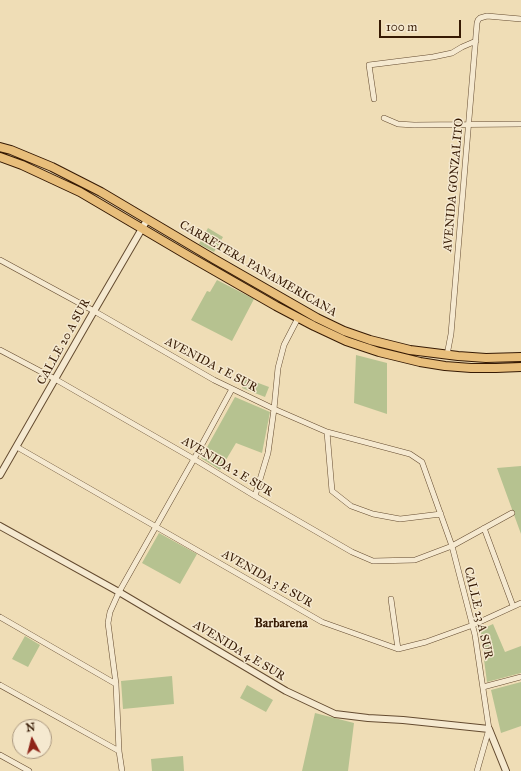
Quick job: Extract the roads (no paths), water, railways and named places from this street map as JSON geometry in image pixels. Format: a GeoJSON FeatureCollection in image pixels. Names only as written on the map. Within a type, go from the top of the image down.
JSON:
{"type":"FeatureCollection","features":[{"type":"Feature","properties":{"kind":"highway","name":"CARRETERA PANAMERICANA"},"geometry":{"type":"LineString","coordinates":[[0,147],[52,167],[101,192],[214,260],[317,318],[344,331],[370,340],[410,350],[486,358],[521,357]]}},
{"type":"Feature","properties":{"kind":"highway","name":"CARRETERA PANAMERICANA"},"geometry":{"type":"LineString","coordinates":[[0,157],[22,165],[80,192],[298,318],[346,341],[396,357],[445,366],[471,368],[521,367]]}},
{"type":"Feature","properties":{"kind":"highway"},"geometry":{"type":"LineString","coordinates":[[396,357],[436,360],[442,359],[447,355],[455,361],[496,368]]}},
{"type":"Feature","properties":{"kind":"street","name":"AVENIDA GONZALITO"},"geometry":{"type":"LineString","coordinates":[[447,355],[451,334],[477,23],[480,18],[487,16],[521,19]]}},
{"type":"Feature","properties":{"kind":"street"},"geometry":{"type":"LineString","coordinates":[[374,99],[369,65],[433,57],[452,53],[476,41]]}},
{"type":"Feature","properties":{"kind":"street"},"geometry":{"type":"LineString","coordinates":[[384,118],[398,124],[414,126],[521,124]]}},
{"type":"Feature","properties":{"kind":"street","name":"CALLE 20 A SUR"},"geometry":{"type":"LineString","coordinates":[[0,475],[147,220]]}},
{"type":"Feature","properties":{"kind":"street","name":"AVENIDA 1 E SUR"},"geometry":{"type":"LineString","coordinates":[[0,260],[232,389],[327,432],[410,454],[422,462]]}},
{"type":"Feature","properties":{"kind":"street"},"geometry":{"type":"LineString","coordinates":[[255,496],[268,453],[278,368],[284,345],[298,318]]}},
{"type":"Feature","properties":{"kind":"street","name":"AVENIDA 2 E SUR"},"geometry":{"type":"LineString","coordinates":[[0,350],[55,379],[352,552],[373,561],[415,560],[452,546],[512,513]]}},
{"type":"Feature","properties":{"kind":"street"},"geometry":{"type":"LineString","coordinates":[[122,771],[119,751],[116,684],[108,617],[119,592],[232,389]]}},
{"type":"Feature","properties":{"kind":"street"},"geometry":{"type":"LineString","coordinates":[[327,432],[332,491],[351,506],[374,514],[400,519],[441,514]]}},
{"type":"Feature","properties":{"kind":"street","name":"AVENIDA 3 E SUR"},"geometry":{"type":"LineString","coordinates":[[17,447],[322,622],[398,649]]}},
{"type":"Feature","properties":{"kind":"street","name":"CALLE 23 A SUR"},"geometry":{"type":"LineString","coordinates":[[422,462],[452,546],[473,625],[489,729],[477,771]]}},
{"type":"Feature","properties":{"kind":"street","name":"AVENIDA 4 E SUR"},"geometry":{"type":"LineString","coordinates":[[0,526],[119,592],[286,691],[336,714],[489,729]]}},
{"type":"Feature","properties":{"kind":"street"},"geometry":{"type":"LineString","coordinates":[[484,528],[513,606]]}},
{"type":"Feature","properties":{"kind":"street"},"geometry":{"type":"LineString","coordinates":[[391,598],[398,649],[426,642],[473,625],[513,606],[521,604]]}},
{"type":"Feature","properties":{"kind":"street"},"geometry":{"type":"LineString","coordinates":[[0,617],[116,684]]}},
{"type":"Feature","properties":{"kind":"street"},"geometry":{"type":"LineString","coordinates":[[483,687],[521,677]]}},
{"type":"Feature","properties":{"kind":"street"},"geometry":{"type":"LineString","coordinates":[[0,685],[119,751]]}},
{"type":"Feature","properties":{"kind":"street"},"geometry":{"type":"LineString","coordinates":[[489,729],[506,771]]}},
{"type":"Feature","properties":{"kind":"street"},"geometry":{"type":"LineString","coordinates":[[0,755],[29,771]]}},
{"type":"Feature","properties":{"kind":"district","name":"Barbarena"},"geometry":{"type":"Point","coordinates":[281,624]}}]}
